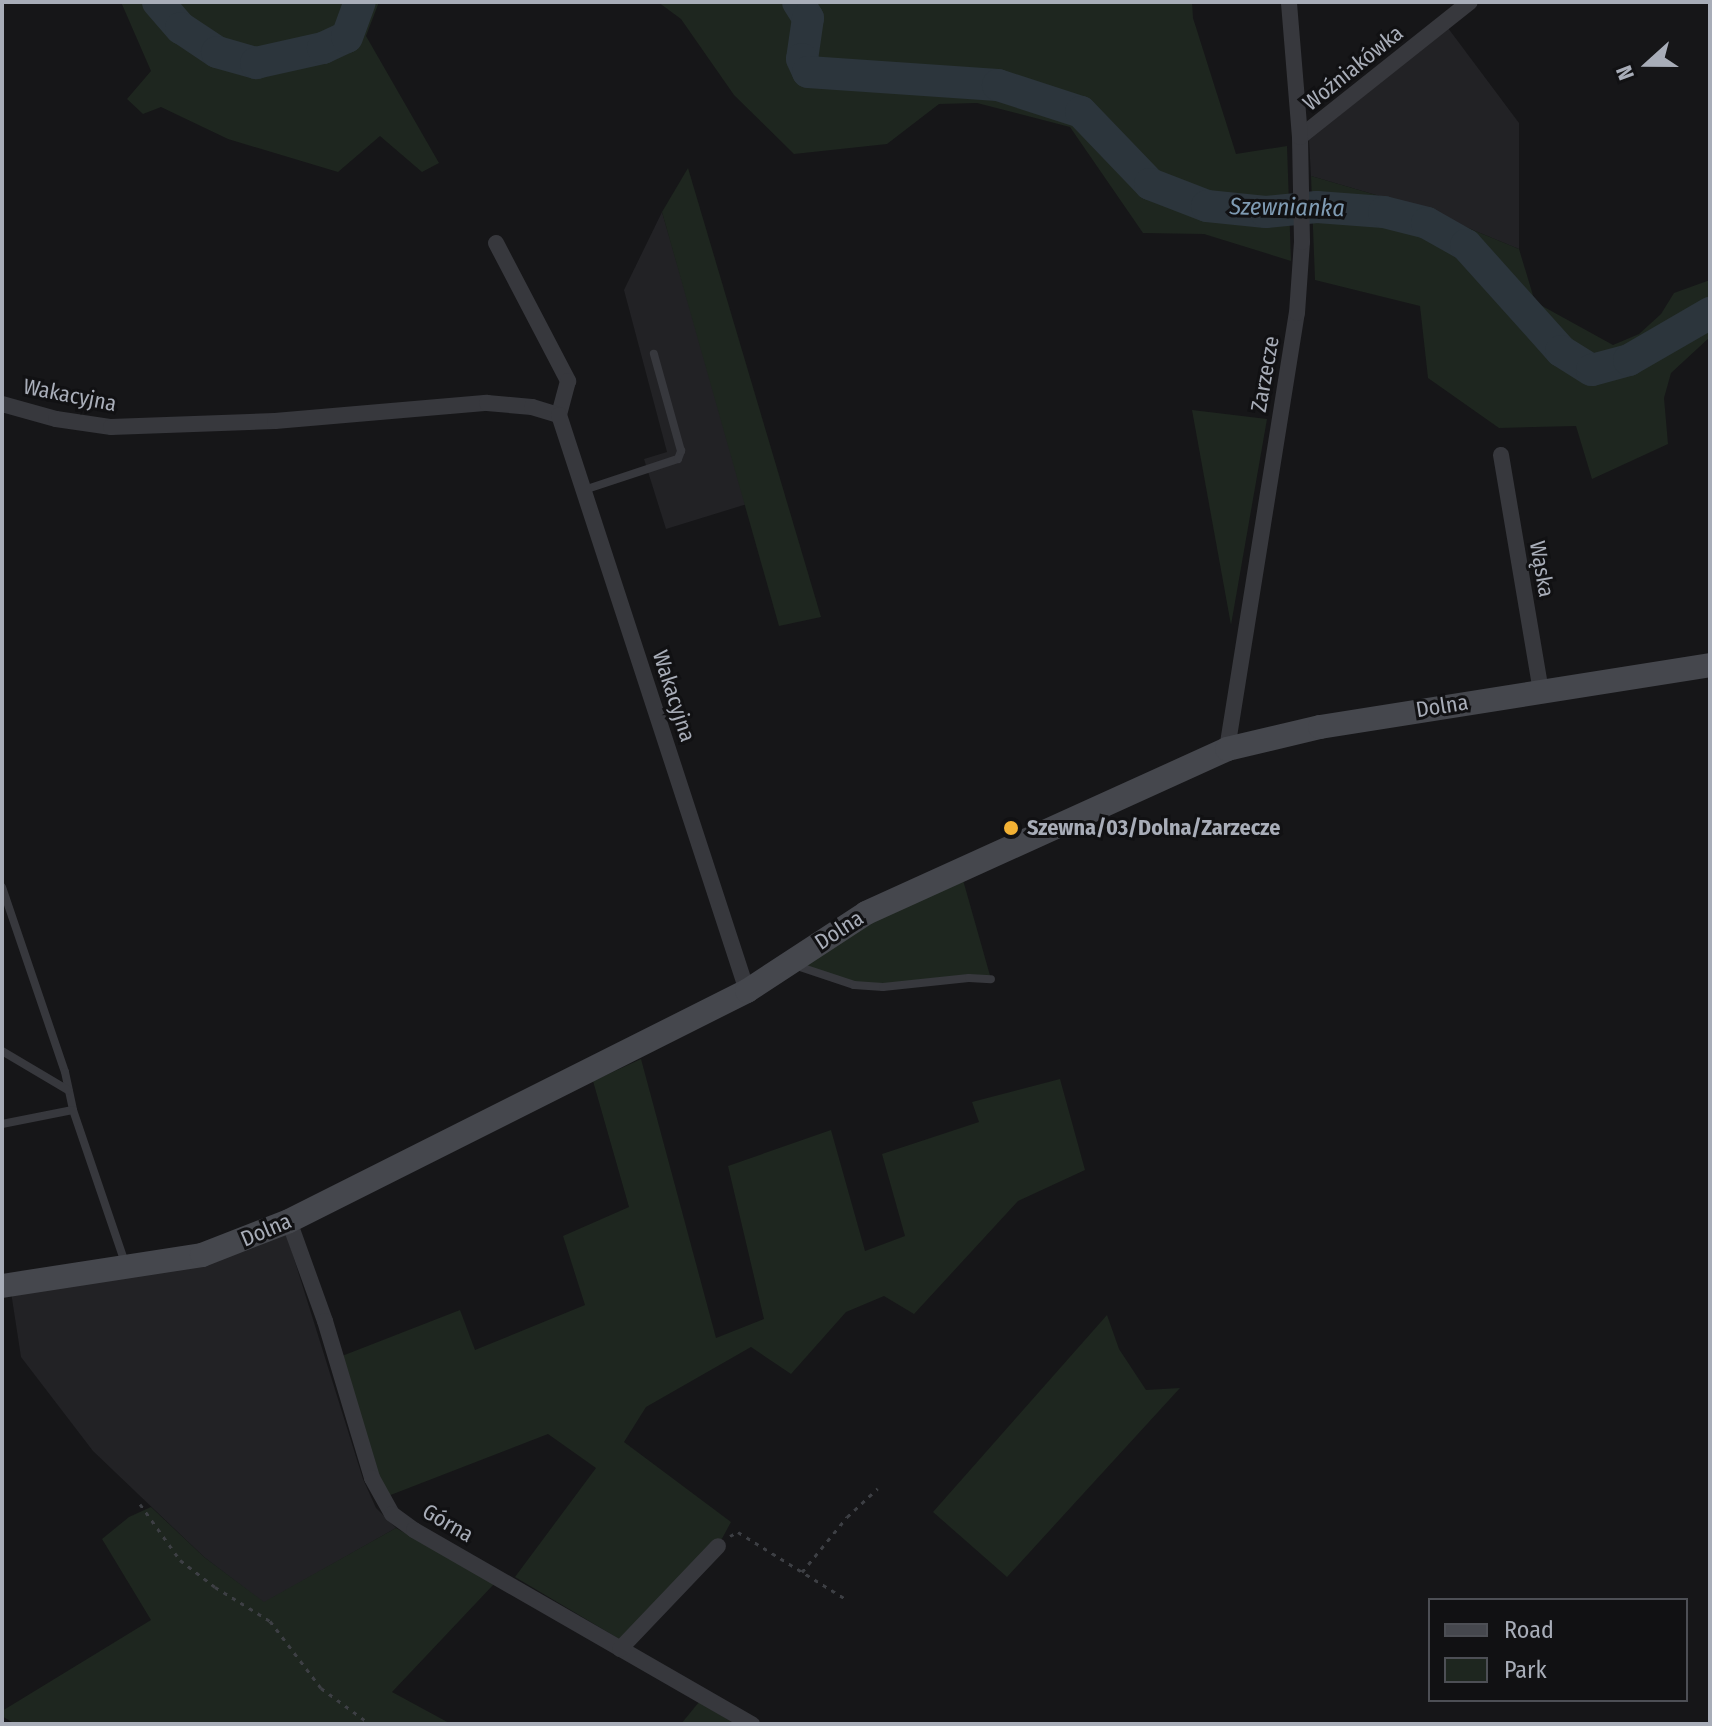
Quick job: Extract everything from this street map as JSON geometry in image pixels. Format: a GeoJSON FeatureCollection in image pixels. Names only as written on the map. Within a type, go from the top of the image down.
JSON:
{"type":"FeatureCollection","features":[{"type":"Feature","properties":{"kind":"street","name":"Zarzecze"},"geometry":{"type":"LineString","coordinates":[[1227,749],[1297,313],[1302,242],[1300,137],[1289,2]]}},
{"type":"Feature","properties":{"kind":"street","name":"Woźniakówka"},"geometry":{"type":"LineString","coordinates":[[1300,137],[1470,2]]}},
{"type":"Feature","properties":{"kind":"street","name":"Wakacyjna"},"geometry":{"type":"LineString","coordinates":[[496,243],[568,381],[559,415],[747,991]]}},
{"type":"Feature","properties":{"kind":"street","name":"Wakacyjna"},"geometry":{"type":"LineString","coordinates":[[2,404],[56,419],[111,427],[275,421],[487,403],[532,407],[559,415]]}},
{"type":"Feature","properties":{"kind":"street","name":"Wąska"},"geometry":{"type":"LineString","coordinates":[[1501,455],[1541,691]]}},
{"type":"Feature","properties":{"kind":"street","name":"Dolna"},"geometry":{"type":"LineString","coordinates":[[2,1286],[202,1255],[289,1221],[552,1092],[747,991],[866,913],[927,882],[1227,749],[1320,727],[1710,665]]}},
{"type":"Feature","properties":{"kind":"street","name":"Górna"},"geometry":{"type":"LineString","coordinates":[[289,1221],[325,1321],[372,1478],[392,1514],[752,1724]]}},
{"type":"Feature","properties":{"kind":"street"},"geometry":{"type":"LineString","coordinates":[[620,1649],[718,1546]]}},
{"type":"Feature","properties":{"kind":"lane"},"geometry":{"type":"LineString","coordinates":[[584,490],[678,459],[681,451],[654,354]]}},
{"type":"Feature","properties":{"kind":"lane"},"geometry":{"type":"LineString","coordinates":[[2,887],[127,1267]]}},
{"type":"Feature","properties":{"kind":"lane"},"geometry":{"type":"LineString","coordinates":[[789,964],[854,985],[883,987],[969,978],[991,979]]}},
{"type":"Feature","properties":{"kind":"lane"},"geometry":{"type":"LineString","coordinates":[[2,1051],[69,1091]]}},
{"type":"Feature","properties":{"kind":"lane"},"geometry":{"type":"LineString","coordinates":[[2,1124],[73,1110]]}},
{"type":"Feature","properties":{"kind":"path"},"geometry":{"type":"LineString","coordinates":[[802,1572],[847,1517],[878,1488]]}},
{"type":"Feature","properties":{"kind":"path"},"geometry":{"type":"LineString","coordinates":[[140,1504],[180,1560],[215,1587],[270,1621],[321,1688],[370,1724]]}},
{"type":"Feature","properties":{"kind":"path"},"geometry":{"type":"LineString","coordinates":[[718,1546],[738,1532],[844,1598]]}},
{"type":"Feature","properties":{"kind":"shaded area"},"geometry":{"type":"Polygon","coordinates":[[[1448,28],[1519,123],[1519,249],[1417,207],[1311,176],[1309,140],[1448,28]]]}},
{"type":"Feature","properties":{"kind":"shaded area"},"geometry":{"type":"Polygon","coordinates":[[[662,212],[747,504],[666,529],[644,459],[667,452],[624,290],[662,212]]]}},
{"type":"Feature","properties":{"kind":"shaded area"},"geometry":{"type":"Polygon","coordinates":[[[286,1233],[363,1479],[376,1508],[396,1528],[264,1603],[204,1557],[93,1451],[21,1357],[11,1292],[286,1233]]]}},
{"type":"Feature","properties":{"kind":"green space"},"geometry":{"type":"Polygon","coordinates":[[[121,2],[379,2],[366,36],[439,163],[422,172],[380,136],[338,172],[228,139],[161,107],[143,114],[127,99],[151,71],[121,2]]]}},
{"type":"Feature","properties":{"kind":"green space"},"geometry":{"type":"Polygon","coordinates":[[[658,2],[1192,2],[1193,18],[1236,154],[1287,146],[1291,261],[1204,234],[1143,233],[1070,127],[977,103],[939,104],[887,144],[794,154],[734,95],[681,19],[658,2]]]}},
{"type":"Feature","properties":{"kind":"green space"},"geometry":{"type":"Polygon","coordinates":[[[688,168],[821,617],[779,626],[662,212],[688,168]]]}},
{"type":"Feature","properties":{"kind":"green space"},"geometry":{"type":"Polygon","coordinates":[[[1311,176],[1417,207],[1519,249],[1535,302],[1613,345],[1639,334],[1661,314],[1674,293],[1710,280],[1710,337],[1671,373],[1664,398],[1668,444],[1592,479],[1576,426],[1499,428],[1428,378],[1420,306],[1315,280],[1311,176]]]}},
{"type":"Feature","properties":{"kind":"green space"},"geometry":{"type":"Polygon","coordinates":[[[1192,410],[1267,419],[1231,625],[1192,410]]]}},
{"type":"Feature","properties":{"kind":"green space"},"geometry":{"type":"Polygon","coordinates":[[[963,880],[991,979],[854,985],[801,968],[886,912],[963,880]]]}},
{"type":"Feature","properties":{"kind":"green space"},"geometry":{"type":"Polygon","coordinates":[[[641,1059],[716,1338],[764,1319],[728,1166],[831,1130],[865,1251],[905,1236],[882,1154],[979,1122],[972,1102],[1060,1079],[1085,1170],[1018,1201],[914,1314],[884,1296],[846,1312],[791,1374],[751,1347],[646,1407],[624,1442],[731,1522],[718,1546],[626,1643],[515,1577],[596,1468],[548,1434],[388,1496],[375,1468],[342,1356],[460,1310],[475,1350],[585,1305],[563,1236],[629,1207],[593,1081],[641,1059]]]}},
{"type":"Feature","properties":{"kind":"green space"},"geometry":{"type":"Polygon","coordinates":[[[1107,1315],[1119,1349],[1146,1390],[1180,1388],[1007,1577],[933,1512],[1107,1315]]]}},
{"type":"Feature","properties":{"kind":"green space"},"geometry":{"type":"Polygon","coordinates":[[[151,1507],[204,1557],[264,1602],[396,1528],[494,1584],[392,1692],[451,1724],[15,1724],[2,1716],[2,1711],[151,1620],[102,1539],[129,1517],[151,1507]]]}},
{"type":"Feature","properties":{"kind":"green space"},"geometry":{"type":"Polygon","coordinates":[[[699,1702],[735,1724],[681,1724],[699,1702]]]}},
{"type":"Feature","properties":{"kind":"waterway","name":"Szewnianka"},"geometry":{"type":"LineString","coordinates":[[158,2],[181,28],[217,52],[256,63],[323,48],[347,37],[360,2]]}},
{"type":"Feature","properties":{"kind":"waterway","name":"Szewnianka"},"geometry":{"type":"LineString","coordinates":[[798,2],[808,18],[802,59],[808,72],[998,85],[1081,112],[1150,184],[1207,206],[1266,212],[1317,207],[1384,212],[1427,223],[1466,245],[1561,351],[1592,370],[1629,360],[1710,313]]}},
{"type":"Feature","properties":{"kind":"place","name":"Szewna/03/Dolna/Zarzecze"},"geometry":{"type":"Point","coordinates":[1011,828]}}]}
